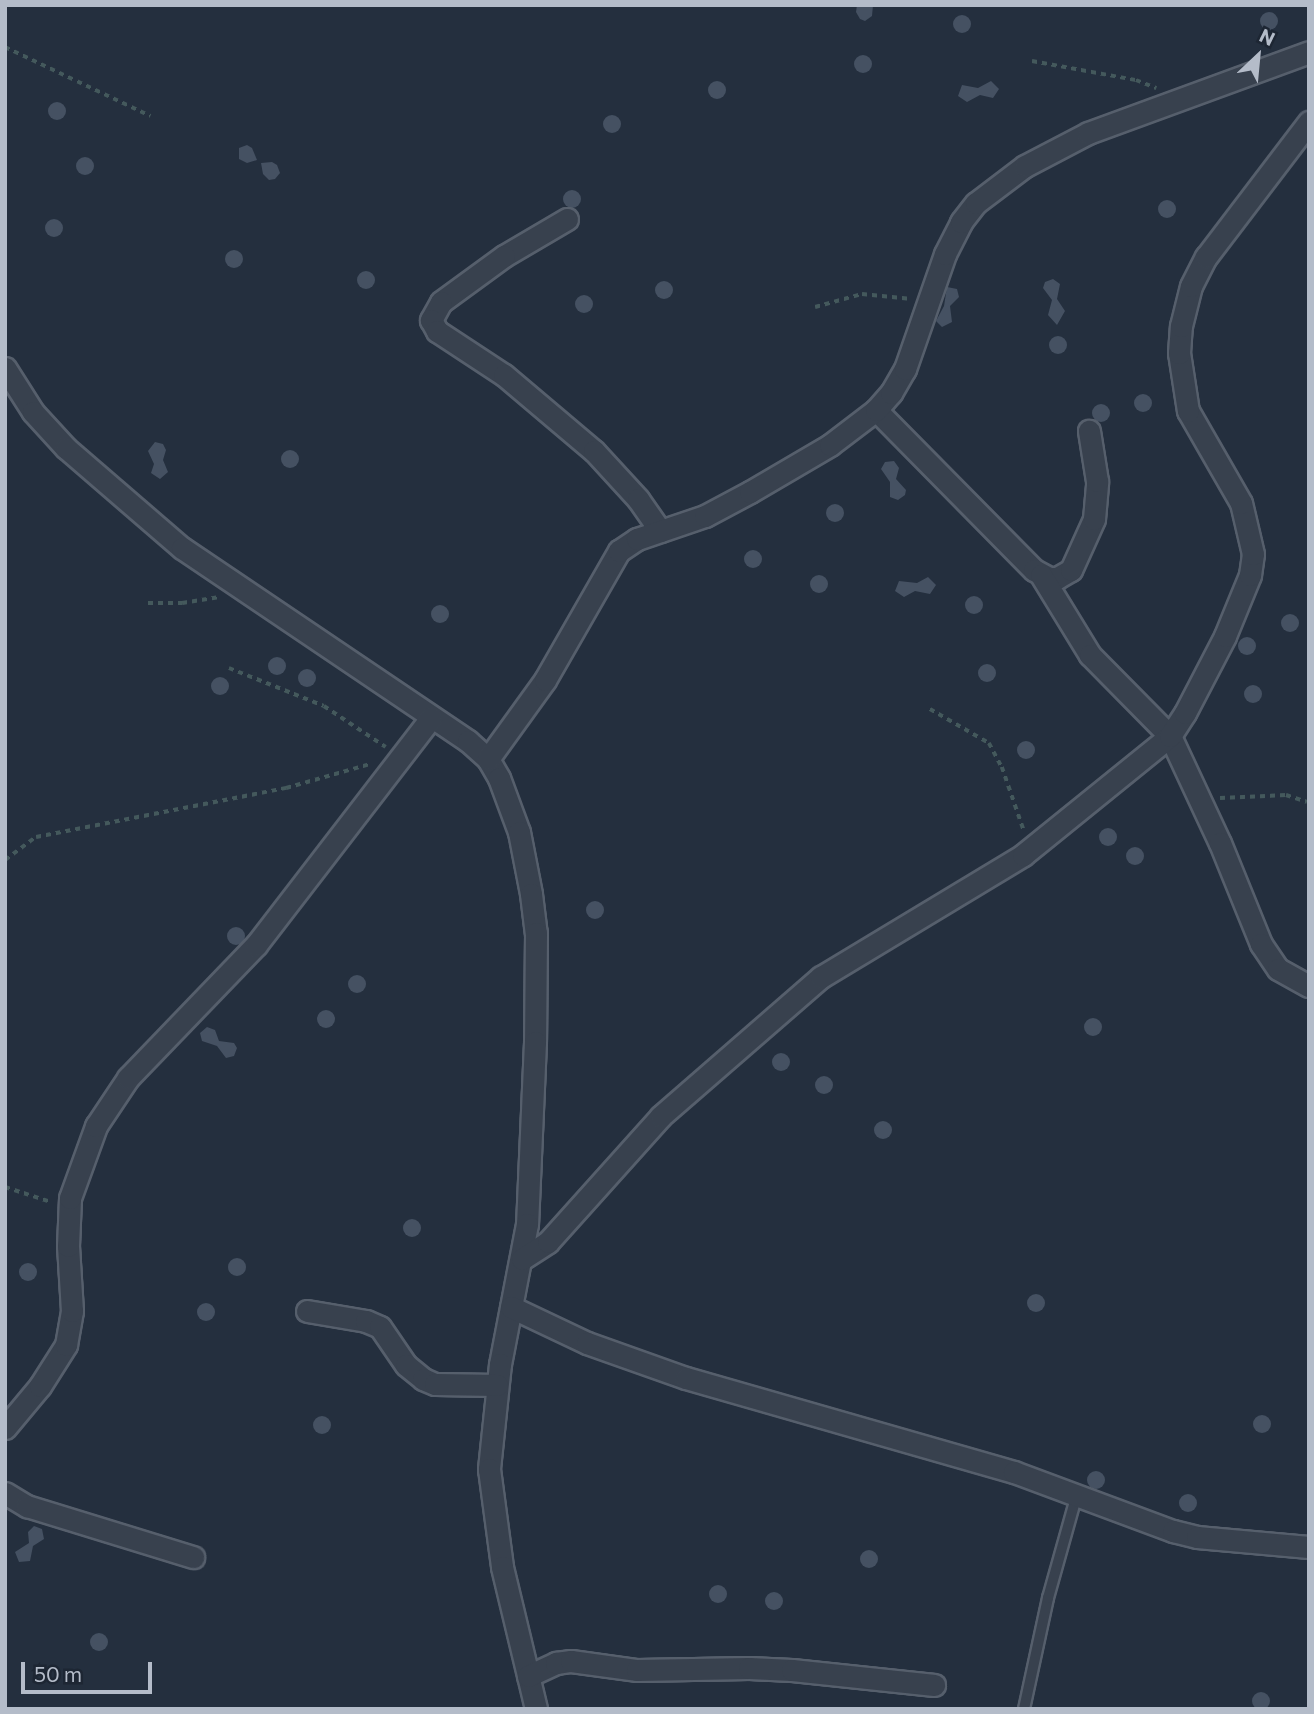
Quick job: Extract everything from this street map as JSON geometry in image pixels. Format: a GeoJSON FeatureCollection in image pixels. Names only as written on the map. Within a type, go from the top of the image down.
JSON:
{"type":"FeatureCollection","features":[{"type":"Feature","properties":{"kind":"street"},"geometry":{"type":"LineString","coordinates":[[488,759],[564,649],[614,558],[628,543],[705,516],[750,492],[830,445],[876,410],[898,383],[905,369],[927,301],[961,222],[976,203],[994,187],[1024,166],[1088,133],[1309,52]]}},
{"type":"Feature","properties":{"kind":"street"},"geometry":{"type":"LineString","coordinates":[[522,1259],[548,1242],[662,1116],[821,977],[1030,849],[1170,736],[1225,636],[1251,575],[1253,554],[1241,503],[1199,435],[1188,411],[1179,353],[1181,326],[1191,286],[1206,257],[1309,122]]}},
{"type":"Feature","properties":{"kind":"street"},"geometry":{"type":"LineString","coordinates":[[567,219],[504,256],[441,302],[431,320],[437,331],[504,375],[594,452],[638,499],[660,531]]}},
{"type":"Feature","properties":{"kind":"street"},"geometry":{"type":"LineString","coordinates":[[5,368],[33,412],[66,448],[181,548],[468,741],[488,759],[499,778],[519,832],[536,933],[532,1143],[527,1224],[497,1385],[489,1469],[493,1517],[509,1603],[537,1709]]}},
{"type":"Feature","properties":{"kind":"street"},"geometry":{"type":"LineString","coordinates":[[876,410],[1041,575],[1090,655],[1170,736],[1261,944],[1279,969],[1309,986]]}},
{"type":"Feature","properties":{"kind":"street"},"geometry":{"type":"LineString","coordinates":[[1041,575],[1057,578],[1070,570],[1094,519],[1097,481],[1089,431]]}},
{"type":"Feature","properties":{"kind":"street"},"geometry":{"type":"LineString","coordinates":[[5,1428],[54,1365],[66,1345],[71,1327],[70,1198],[96,1126],[128,1078],[256,946],[399,756],[431,718]]}},
{"type":"Feature","properties":{"kind":"street"},"geometry":{"type":"LineString","coordinates":[[511,1307],[587,1343],[686,1378],[889,1435],[1077,1494],[1197,1537],[1309,1547]]}},
{"type":"Feature","properties":{"kind":"street"},"geometry":{"type":"LineString","coordinates":[[307,1311],[366,1321],[380,1327],[406,1365],[423,1379],[435,1384],[497,1385]]}},
{"type":"Feature","properties":{"kind":"street"},"geometry":{"type":"LineString","coordinates":[[5,1493],[27,1506],[193,1557]]}},
{"type":"Feature","properties":{"kind":"street"},"geometry":{"type":"LineString","coordinates":[[528,1676],[546,1667],[570,1661],[637,1670],[792,1670],[934,1685]]}},
{"type":"Feature","properties":{"kind":"lane"},"geometry":{"type":"LineString","coordinates":[[1024,1709],[1048,1598],[1077,1494]]}},
{"type":"Feature","properties":{"kind":"path"},"geometry":{"type":"LineString","coordinates":[[5,47],[150,116]]}},
{"type":"Feature","properties":{"kind":"path"},"geometry":{"type":"LineString","coordinates":[[1031,61],[1136,80],[1185,98]]}},
{"type":"Feature","properties":{"kind":"path"},"geometry":{"type":"LineString","coordinates":[[815,306],[862,294],[927,301]]}},
{"type":"Feature","properties":{"kind":"path"},"geometry":{"type":"LineString","coordinates":[[148,603],[215,600],[237,587]]}},
{"type":"Feature","properties":{"kind":"path"},"geometry":{"type":"LineString","coordinates":[[229,668],[324,706],[399,756]]}},
{"type":"Feature","properties":{"kind":"path"},"geometry":{"type":"LineString","coordinates":[[930,709],[989,743],[1002,767],[1030,849]]}},
{"type":"Feature","properties":{"kind":"path"},"geometry":{"type":"LineString","coordinates":[[5,860],[36,837],[286,788],[399,756]]}},
{"type":"Feature","properties":{"kind":"path"},"geometry":{"type":"LineString","coordinates":[[1195,790],[1219,798],[1286,796],[1307,802]]}},
{"type":"Feature","properties":{"kind":"path"},"geometry":{"type":"LineString","coordinates":[[5,1187],[46,1202],[70,1198]]}},
{"type":"Feature","properties":{"kind":"building"},"geometry":{"type":"Polygon","coordinates":[[[857,5],[873,5],[872,16],[865,21],[860,19],[856,12],[857,5]]]}},
{"type":"Feature","properties":{"kind":"building"},"geometry":{"type":"Polygon","coordinates":[[[1269,12],[1275,15],[1278,21],[1275,27],[1269,30],[1263,27],[1260,21],[1263,15],[1269,12]]]}},
{"type":"Feature","properties":{"kind":"building"},"geometry":{"type":"Polygon","coordinates":[[[962,15],[968,18],[971,24],[968,30],[962,33],[956,30],[953,24],[956,18],[962,15]]]}},
{"type":"Feature","properties":{"kind":"building"},"geometry":{"type":"Polygon","coordinates":[[[863,55],[869,58],[872,64],[869,70],[863,73],[857,70],[854,64],[857,58],[863,55]]]}},
{"type":"Feature","properties":{"kind":"building"},"geometry":{"type":"Polygon","coordinates":[[[717,81],[723,84],[726,90],[723,96],[717,99],[711,96],[708,90],[711,84],[717,81]]]}},
{"type":"Feature","properties":{"kind":"building"},"geometry":{"type":"Polygon","coordinates":[[[991,81],[999,89],[993,98],[980,95],[967,102],[958,96],[962,85],[978,88],[991,81]]]}},
{"type":"Feature","properties":{"kind":"building"},"geometry":{"type":"Polygon","coordinates":[[[57,102],[63,105],[66,111],[63,117],[57,120],[51,117],[48,111],[51,105],[57,102]]]}},
{"type":"Feature","properties":{"kind":"building"},"geometry":{"type":"Polygon","coordinates":[[[612,115],[618,118],[621,124],[618,130],[612,133],[606,130],[603,124],[606,118],[612,115]]]}},
{"type":"Feature","properties":{"kind":"building"},"geometry":{"type":"Polygon","coordinates":[[[247,145],[252,148],[257,160],[247,163],[239,159],[239,148],[247,145]]]}},
{"type":"Feature","properties":{"kind":"building"},"geometry":{"type":"Polygon","coordinates":[[[85,157],[91,160],[94,166],[91,172],[85,175],[79,172],[76,166],[79,160],[85,157]]]}},
{"type":"Feature","properties":{"kind":"building"},"geometry":{"type":"Polygon","coordinates":[[[272,162],[277,165],[280,173],[275,179],[269,180],[263,174],[261,163],[272,162]]]}},
{"type":"Feature","properties":{"kind":"building"},"geometry":{"type":"Polygon","coordinates":[[[572,190],[578,193],[581,199],[578,205],[572,208],[566,205],[563,199],[566,193],[572,190]]]}},
{"type":"Feature","properties":{"kind":"building"},"geometry":{"type":"Polygon","coordinates":[[[1167,200],[1173,203],[1176,209],[1173,215],[1167,218],[1161,215],[1158,209],[1161,203],[1167,200]]]}},
{"type":"Feature","properties":{"kind":"building"},"geometry":{"type":"Polygon","coordinates":[[[54,219],[60,222],[63,228],[60,234],[54,237],[48,234],[45,228],[48,222],[54,219]]]}},
{"type":"Feature","properties":{"kind":"building"},"geometry":{"type":"Polygon","coordinates":[[[234,250],[240,253],[243,259],[240,265],[234,268],[228,265],[225,259],[228,253],[234,250]]]}},
{"type":"Feature","properties":{"kind":"building"},"geometry":{"type":"Polygon","coordinates":[[[366,271],[372,274],[375,280],[372,286],[366,289],[360,286],[357,280],[360,274],[366,271]]]}},
{"type":"Feature","properties":{"kind":"building"},"geometry":{"type":"Polygon","coordinates":[[[1053,279],[1060,284],[1057,299],[1065,311],[1057,325],[1048,315],[1052,300],[1043,288],[1045,282],[1053,279]]]}},
{"type":"Feature","properties":{"kind":"building"},"geometry":{"type":"Polygon","coordinates":[[[664,281],[670,284],[673,290],[670,296],[664,299],[658,296],[655,290],[658,284],[664,281]]]}},
{"type":"Feature","properties":{"kind":"building"},"geometry":{"type":"Polygon","coordinates":[[[947,287],[957,289],[959,297],[950,306],[952,322],[942,327],[936,321],[944,306],[947,287]]]}},
{"type":"Feature","properties":{"kind":"building"},"geometry":{"type":"Polygon","coordinates":[[[584,295],[590,298],[593,304],[590,310],[584,313],[578,310],[575,304],[578,298],[584,295]]]}},
{"type":"Feature","properties":{"kind":"building"},"geometry":{"type":"Polygon","coordinates":[[[1058,336],[1064,339],[1067,345],[1064,351],[1058,354],[1052,351],[1049,345],[1052,339],[1058,336]]]}},
{"type":"Feature","properties":{"kind":"building"},"geometry":{"type":"Polygon","coordinates":[[[1143,394],[1149,397],[1152,403],[1149,409],[1143,412],[1137,409],[1134,403],[1137,397],[1143,394]]]}},
{"type":"Feature","properties":{"kind":"building"},"geometry":{"type":"Polygon","coordinates":[[[1101,404],[1107,407],[1110,413],[1107,419],[1101,422],[1095,419],[1092,413],[1095,407],[1101,404]]]}},
{"type":"Feature","properties":{"kind":"building"},"geometry":{"type":"Polygon","coordinates":[[[155,442],[163,444],[166,450],[163,460],[168,472],[160,479],[151,473],[154,464],[148,451],[155,442]]]}},
{"type":"Feature","properties":{"kind":"building"},"geometry":{"type":"Polygon","coordinates":[[[290,450],[296,453],[299,459],[296,465],[290,468],[284,465],[281,459],[284,453],[290,450]]]}},
{"type":"Feature","properties":{"kind":"building"},"geometry":{"type":"Polygon","coordinates":[[[894,461],[899,468],[896,479],[906,490],[905,495],[898,500],[890,497],[890,482],[881,469],[885,462],[894,461]]]}},
{"type":"Feature","properties":{"kind":"building"},"geometry":{"type":"Polygon","coordinates":[[[835,504],[841,507],[844,513],[841,519],[835,522],[829,519],[826,513],[829,507],[835,504]]]}},
{"type":"Feature","properties":{"kind":"building"},"geometry":{"type":"Polygon","coordinates":[[[753,550],[759,553],[762,559],[759,565],[753,568],[747,565],[744,559],[747,553],[753,550]]]}},
{"type":"Feature","properties":{"kind":"building"},"geometry":{"type":"Polygon","coordinates":[[[819,575],[825,578],[828,584],[825,590],[819,593],[813,590],[810,584],[813,578],[819,575]]]}},
{"type":"Feature","properties":{"kind":"building"},"geometry":{"type":"Polygon","coordinates":[[[928,577],[936,585],[930,594],[915,591],[904,597],[895,591],[899,581],[917,583],[928,577]]]}},
{"type":"Feature","properties":{"kind":"building"},"geometry":{"type":"Polygon","coordinates":[[[974,596],[980,599],[983,605],[980,611],[974,614],[968,611],[965,605],[968,599],[974,596]]]}},
{"type":"Feature","properties":{"kind":"building"},"geometry":{"type":"Polygon","coordinates":[[[440,605],[446,608],[449,614],[446,620],[440,623],[434,620],[431,614],[434,608],[440,605]]]}},
{"type":"Feature","properties":{"kind":"building"},"geometry":{"type":"Polygon","coordinates":[[[1290,614],[1296,617],[1299,623],[1296,629],[1290,632],[1284,629],[1281,623],[1284,617],[1290,614]]]}},
{"type":"Feature","properties":{"kind":"building"},"geometry":{"type":"Polygon","coordinates":[[[1247,637],[1253,640],[1256,646],[1253,652],[1247,655],[1241,652],[1238,646],[1241,640],[1247,637]]]}},
{"type":"Feature","properties":{"kind":"building"},"geometry":{"type":"Polygon","coordinates":[[[277,657],[283,660],[286,666],[283,672],[277,675],[271,672],[268,666],[271,660],[277,657]]]}},
{"type":"Feature","properties":{"kind":"building"},"geometry":{"type":"Polygon","coordinates":[[[987,664],[993,667],[996,673],[993,679],[987,682],[981,679],[978,673],[981,667],[987,664]]]}},
{"type":"Feature","properties":{"kind":"building"},"geometry":{"type":"Polygon","coordinates":[[[307,669],[313,672],[316,678],[313,684],[307,687],[301,684],[298,678],[301,672],[307,669]]]}},
{"type":"Feature","properties":{"kind":"building"},"geometry":{"type":"Polygon","coordinates":[[[220,677],[226,680],[229,686],[226,692],[220,695],[214,692],[211,686],[214,680],[220,677]]]}},
{"type":"Feature","properties":{"kind":"building"},"geometry":{"type":"Polygon","coordinates":[[[1253,685],[1259,688],[1262,694],[1259,700],[1253,703],[1247,700],[1244,694],[1247,688],[1253,685]]]}},
{"type":"Feature","properties":{"kind":"building"},"geometry":{"type":"Polygon","coordinates":[[[1026,741],[1032,744],[1035,750],[1032,756],[1026,759],[1020,756],[1017,750],[1020,744],[1026,741]]]}},
{"type":"Feature","properties":{"kind":"building"},"geometry":{"type":"Polygon","coordinates":[[[1108,828],[1114,831],[1117,837],[1114,843],[1108,846],[1102,843],[1099,837],[1102,831],[1108,828]]]}},
{"type":"Feature","properties":{"kind":"building"},"geometry":{"type":"Polygon","coordinates":[[[1135,847],[1141,850],[1144,856],[1141,862],[1135,865],[1129,862],[1126,856],[1129,850],[1135,847]]]}},
{"type":"Feature","properties":{"kind":"building"},"geometry":{"type":"Polygon","coordinates":[[[595,901],[601,904],[604,910],[601,916],[595,919],[589,916],[586,910],[589,904],[595,901]]]}},
{"type":"Feature","properties":{"kind":"building"},"geometry":{"type":"Polygon","coordinates":[[[236,927],[242,930],[245,936],[242,942],[236,945],[230,942],[227,936],[230,930],[236,927]]]}},
{"type":"Feature","properties":{"kind":"building"},"geometry":{"type":"Polygon","coordinates":[[[357,975],[363,978],[366,984],[363,990],[357,993],[351,990],[348,984],[351,978],[357,975]]]}},
{"type":"Feature","properties":{"kind":"building"},"geometry":{"type":"Polygon","coordinates":[[[326,1010],[332,1013],[335,1019],[332,1025],[326,1028],[320,1025],[317,1019],[320,1013],[326,1010]]]}},
{"type":"Feature","properties":{"kind":"building"},"geometry":{"type":"Polygon","coordinates":[[[1093,1018],[1099,1021],[1102,1027],[1099,1033],[1093,1036],[1087,1033],[1084,1027],[1087,1021],[1093,1018]]]}},
{"type":"Feature","properties":{"kind":"building"},"geometry":{"type":"Polygon","coordinates":[[[207,1027],[215,1030],[219,1041],[234,1043],[237,1048],[234,1056],[226,1058],[217,1046],[202,1041],[200,1033],[207,1027]]]}},
{"type":"Feature","properties":{"kind":"building"},"geometry":{"type":"Polygon","coordinates":[[[781,1053],[787,1056],[790,1062],[787,1068],[781,1071],[775,1068],[772,1062],[775,1056],[781,1053]]]}},
{"type":"Feature","properties":{"kind":"building"},"geometry":{"type":"Polygon","coordinates":[[[824,1076],[830,1079],[833,1085],[830,1091],[824,1094],[818,1091],[815,1085],[818,1079],[824,1076]]]}},
{"type":"Feature","properties":{"kind":"building"},"geometry":{"type":"Polygon","coordinates":[[[883,1121],[889,1124],[892,1130],[889,1136],[883,1139],[877,1136],[874,1130],[877,1124],[883,1121]]]}},
{"type":"Feature","properties":{"kind":"building"},"geometry":{"type":"Polygon","coordinates":[[[412,1219],[418,1222],[421,1228],[418,1234],[412,1237],[406,1234],[403,1228],[406,1222],[412,1219]]]}},
{"type":"Feature","properties":{"kind":"building"},"geometry":{"type":"Polygon","coordinates":[[[237,1258],[243,1261],[246,1267],[243,1273],[237,1276],[231,1273],[228,1267],[231,1261],[237,1258]]]}},
{"type":"Feature","properties":{"kind":"building"},"geometry":{"type":"Polygon","coordinates":[[[28,1263],[34,1266],[37,1272],[34,1278],[28,1281],[22,1278],[19,1272],[22,1266],[28,1263]]]}},
{"type":"Feature","properties":{"kind":"building"},"geometry":{"type":"Polygon","coordinates":[[[1036,1294],[1042,1297],[1045,1303],[1042,1309],[1036,1312],[1030,1309],[1027,1303],[1030,1297],[1036,1294]]]}},
{"type":"Feature","properties":{"kind":"building"},"geometry":{"type":"Polygon","coordinates":[[[206,1303],[212,1306],[215,1312],[212,1318],[206,1321],[200,1318],[197,1312],[200,1306],[206,1303]]]}},
{"type":"Feature","properties":{"kind":"building"},"geometry":{"type":"Polygon","coordinates":[[[1262,1415],[1268,1418],[1271,1424],[1268,1430],[1262,1433],[1256,1430],[1253,1424],[1256,1418],[1262,1415]]]}},
{"type":"Feature","properties":{"kind":"building"},"geometry":{"type":"Polygon","coordinates":[[[322,1416],[328,1419],[331,1425],[328,1431],[322,1434],[316,1431],[313,1425],[316,1419],[322,1416]]]}},
{"type":"Feature","properties":{"kind":"building"},"geometry":{"type":"Polygon","coordinates":[[[1096,1471],[1102,1474],[1105,1480],[1102,1486],[1096,1489],[1090,1486],[1087,1480],[1090,1474],[1096,1471]]]}},
{"type":"Feature","properties":{"kind":"building"},"geometry":{"type":"Polygon","coordinates":[[[1188,1494],[1194,1497],[1197,1503],[1194,1509],[1188,1512],[1182,1509],[1179,1503],[1182,1497],[1188,1494]]]}},
{"type":"Feature","properties":{"kind":"building"},"geometry":{"type":"Polygon","coordinates":[[[34,1526],[42,1529],[44,1539],[33,1546],[30,1561],[19,1562],[15,1552],[29,1543],[28,1532],[34,1526]]]}},
{"type":"Feature","properties":{"kind":"building"},"geometry":{"type":"Polygon","coordinates":[[[869,1550],[875,1553],[878,1559],[875,1565],[869,1568],[863,1565],[860,1559],[863,1553],[869,1550]]]}},
{"type":"Feature","properties":{"kind":"building"},"geometry":{"type":"Polygon","coordinates":[[[718,1585],[724,1588],[727,1594],[724,1600],[718,1603],[712,1600],[709,1594],[712,1588],[718,1585]]]}},
{"type":"Feature","properties":{"kind":"building"},"geometry":{"type":"Polygon","coordinates":[[[774,1592],[780,1595],[783,1601],[780,1607],[774,1610],[768,1607],[765,1601],[768,1595],[774,1592]]]}},
{"type":"Feature","properties":{"kind":"building"},"geometry":{"type":"Polygon","coordinates":[[[99,1633],[105,1636],[108,1642],[105,1648],[99,1651],[93,1648],[90,1642],[93,1636],[99,1633]]]}},
{"type":"Feature","properties":{"kind":"building"},"geometry":{"type":"Polygon","coordinates":[[[1261,1692],[1267,1695],[1270,1701],[1267,1707],[1261,1710],[1255,1707],[1252,1701],[1255,1695],[1261,1692]]]}}]}
